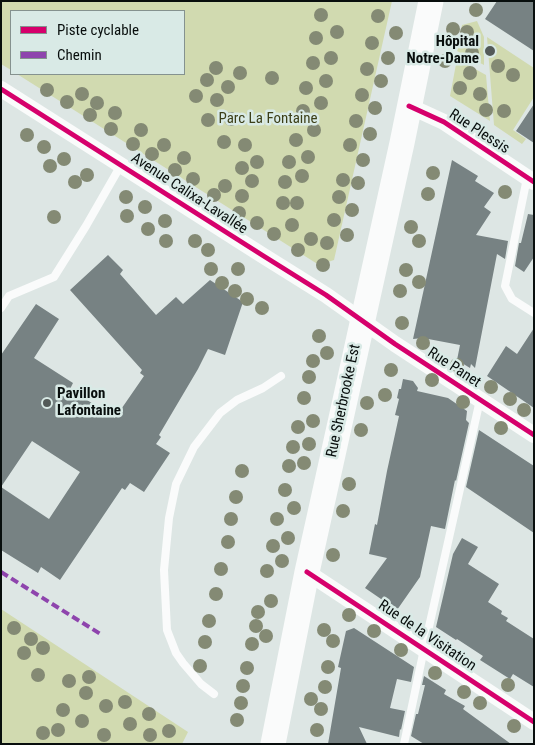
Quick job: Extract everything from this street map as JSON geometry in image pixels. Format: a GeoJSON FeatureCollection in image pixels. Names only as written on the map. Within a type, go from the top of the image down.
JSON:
{"type":"FeatureCollection","features":[{"type":"Feature","properties":{"kind":"main road","name":"Rue Sherbrooke Est"},"geometry":{"type":"LineString","coordinates":[[273,744],[307,572],[402,143],[431,1]]}},
{"type":"Feature","properties":{"kind":"street","name":"Avenue Calixa-Lavallée"},"geometry":{"type":"LineString","coordinates":[[1,89],[262,256],[326,294],[362,320]]}},
{"type":"Feature","properties":{"kind":"street","name":"Rue Plessis"},"geometry":{"type":"LineString","coordinates":[[409,106],[444,122],[530,180]]}},
{"type":"Feature","properties":{"kind":"street","name":"Rue Panet"},"geometry":{"type":"LineString","coordinates":[[362,320],[394,344],[534,435]]}},
{"type":"Feature","properties":{"kind":"street","name":"Rue de la Visitation"},"geometry":{"type":"LineString","coordinates":[[307,572],[534,722]]}},
{"type":"Feature","properties":{"kind":"lane"},"geometry":{"type":"LineString","coordinates":[[1,308],[9,296],[54,277],[121,165]]}},
{"type":"Feature","properties":{"kind":"lane"},"geometry":{"type":"LineString","coordinates":[[530,180],[505,286],[512,299],[534,313]]}},
{"type":"Feature","properties":{"kind":"lane"},"geometry":{"type":"LineString","coordinates":[[214,694],[201,684],[183,663],[176,653],[167,630],[164,570],[169,518],[176,484],[194,447],[220,413],[237,400],[263,388],[281,376]]}},
{"type":"Feature","properties":{"kind":"lane"},"geometry":{"type":"LineString","coordinates":[[404,744],[480,400]]}},
{"type":"Feature","properties":{"kind":"green space","name":"Parc La Fontaine"},"geometry":{"type":"Polygon","coordinates":[[[1,1],[392,1],[334,260],[319,265],[19,75],[185,75],[185,10],[10,10],[10,69],[1,64],[1,1]]]}},
{"type":"Feature","properties":{"kind":"green space"},"geometry":{"type":"Polygon","coordinates":[[[477,21],[484,37],[484,65],[457,51],[462,25],[477,21]]]}},
{"type":"Feature","properties":{"kind":"green space"},"geometry":{"type":"Polygon","coordinates":[[[487,37],[534,68],[534,97],[513,130],[526,139],[522,144],[494,125],[487,37]]]}},
{"type":"Feature","properties":{"kind":"green space"},"geometry":{"type":"Polygon","coordinates":[[[457,59],[486,75],[490,121],[450,96],[457,59]]]}},
{"type":"Feature","properties":{"kind":"green space"},"geometry":{"type":"Polygon","coordinates":[[[1,609],[188,732],[182,744],[1,744],[1,609]]]}},
{"type":"Feature","properties":{"kind":"building"},"geometry":{"type":"Polygon","coordinates":[[[497,1],[534,1],[534,51],[485,19],[497,1]]]}},
{"type":"Feature","properties":{"kind":"building"},"geometry":{"type":"Polygon","coordinates":[[[534,104],[534,143],[516,131],[534,104]]]}},
{"type":"Feature","properties":{"kind":"building"},"geometry":{"type":"Polygon","coordinates":[[[452,160],[478,176],[475,181],[494,193],[484,207],[491,212],[476,235],[508,241],[505,259],[497,254],[475,368],[471,364],[470,368],[457,360],[460,345],[423,338],[413,339],[452,160]]]}},
{"type":"Feature","properties":{"kind":"building"},"geometry":{"type":"Polygon","coordinates":[[[528,214],[534,215],[534,257],[524,272],[515,266],[519,243],[521,243],[528,214]]]}},
{"type":"Feature","properties":{"kind":"building","name":"Pavillon Lafontaine"},"geometry":{"type":"Polygon","coordinates":[[[108,255],[123,270],[120,274],[156,315],[176,297],[183,304],[210,280],[243,302],[225,355],[208,349],[159,435],[161,437],[156,444],[170,453],[144,492],[130,483],[125,490],[122,488],[60,580],[41,567],[38,573],[1,550],[1,487],[1,355],[36,304],[59,319],[34,358],[73,383],[70,389],[115,418],[144,376],[140,373],[142,370],[70,290],[108,255]],[[32,441],[1,487],[49,519],[80,472],[32,441]]]}},
{"type":"Feature","properties":{"kind":"building"},"geometry":{"type":"Polygon","coordinates":[[[534,328],[534,408],[487,376],[506,346],[517,354],[534,328]]]}},
{"type":"Feature","properties":{"kind":"building"},"geometry":{"type":"Polygon","coordinates":[[[403,379],[413,381],[418,388],[417,391],[448,398],[467,411],[466,420],[469,423],[445,529],[431,526],[420,577],[397,610],[365,588],[387,558],[369,554],[375,524],[377,525],[399,416],[395,415],[399,399],[397,398],[399,389],[401,389],[403,379]]]}},
{"type":"Feature","properties":{"kind":"building"},"geometry":{"type":"Polygon","coordinates":[[[479,430],[534,466],[534,533],[466,487],[479,430]]]}},
{"type":"Feature","properties":{"kind":"building"},"geometry":{"type":"Polygon","coordinates":[[[462,538],[478,547],[468,564],[499,584],[488,602],[502,611],[501,614],[508,618],[506,621],[534,639],[534,687],[513,674],[510,679],[480,660],[483,656],[436,627],[453,554],[462,538]]]}},
{"type":"Feature","properties":{"kind":"building"},"geometry":{"type":"Polygon","coordinates":[[[354,628],[414,667],[411,682],[397,679],[390,708],[405,711],[401,730],[399,737],[359,727],[367,744],[328,744],[341,668],[338,667],[346,631],[354,628]]]}},
{"type":"Feature","properties":{"kind":"building"},"geometry":{"type":"Polygon","coordinates":[[[424,676],[446,690],[444,694],[465,706],[463,709],[511,744],[424,744],[411,736],[425,685],[422,685],[424,676]]]}},
{"type":"Feature","properties":{"kind":"marked path"},"geometry":{"type":"LineString","coordinates":[[1,572],[102,635]]}},
{"type":"Feature","properties":{"kind":"cycle path"},"geometry":{"type":"LineString","coordinates":[[1,89],[326,295],[395,344],[534,435]]}},
{"type":"Feature","properties":{"kind":"cycle path"},"geometry":{"type":"LineString","coordinates":[[409,106],[444,122],[534,182]]}},
{"type":"Feature","properties":{"kind":"cycle path"},"geometry":{"type":"LineString","coordinates":[[307,572],[534,722]]}},
{"type":"Feature","properties":{"kind":"place","name":"Hôpital Notre-Dame"},"geometry":{"type":"Point","coordinates":[490,51]}},
{"type":"Feature","properties":{"kind":"place","name":"Pavillon Lafontaine"},"geometry":{"type":"Point","coordinates":[47,403]}}]}
